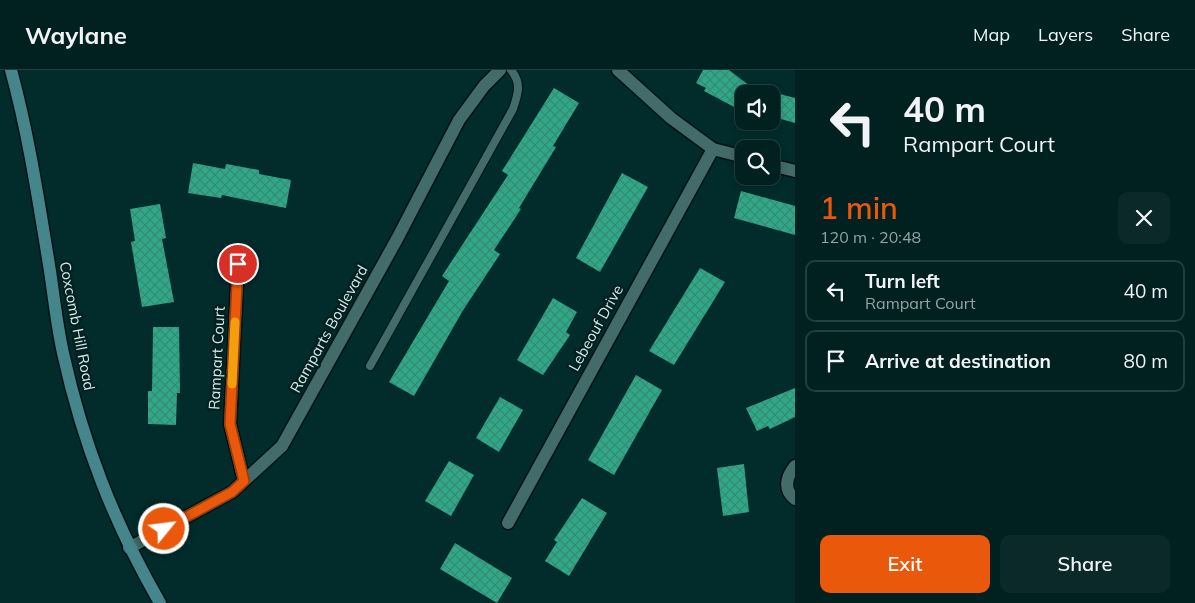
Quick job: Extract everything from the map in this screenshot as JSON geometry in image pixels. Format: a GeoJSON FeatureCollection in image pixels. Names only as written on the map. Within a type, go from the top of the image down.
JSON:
{"type":"FeatureCollection","features":[{"type":"Feature","properties":{"kind":"main road","name":"Coxcomb Hill Road"},"geometry":{"type":"LineString","coordinates":[[11,70],[38,195],[63,352],[86,442],[109,503],[129,548],[160,603]]}},
{"type":"Feature","properties":{"kind":"street","name":"Ramparts Boulevard"},"geometry":{"type":"LineString","coordinates":[[129,548],[232,492],[282,446],[397,239],[459,120],[484,86],[500,70]]}},
{"type":"Feature","properties":{"kind":"street"},"geometry":{"type":"LineString","coordinates":[[618,70],[671,118],[713,148],[735,154]]}},
{"type":"Feature","properties":{"kind":"street","name":"Lebeouf Drive"},"geometry":{"type":"LineString","coordinates":[[508,523],[713,148]]}},
{"type":"Feature","properties":{"kind":"street"},"geometry":{"type":"LineString","coordinates":[[780,167],[795,171]]}},
{"type":"Feature","properties":{"kind":"street","name":"Rampart Court"},"geometry":{"type":"LineString","coordinates":[[238,264],[230,424],[244,481]]}},
{"type":"Feature","properties":{"kind":"street"},"geometry":{"type":"LineString","coordinates":[[795,466],[787,479],[789,494],[795,499]]}},
{"type":"Feature","properties":{"kind":"lane"},"geometry":{"type":"LineString","coordinates":[[370,366],[513,109],[519,90],[516,76],[511,70]]}},
{"type":"Feature","properties":{"kind":"building"},"geometry":{"type":"Polygon","coordinates":[[[703,70],[729,70],[749,85],[735,85],[735,107],[704,91],[706,88],[696,83],[703,70]]]}},
{"type":"Feature","properties":{"kind":"building"},"geometry":{"type":"Polygon","coordinates":[[[554,88],[579,103],[553,146],[556,147],[519,208],[521,209],[494,250],[500,254],[462,312],[414,396],[389,382],[449,281],[442,276],[508,175],[502,171],[554,88]]]}},
{"type":"Feature","properties":{"kind":"building"},"geometry":{"type":"Polygon","coordinates":[[[780,94],[795,98],[795,123],[780,119],[780,94]]]}},
{"type":"Feature","properties":{"kind":"building"},"geometry":{"type":"Polygon","coordinates":[[[193,163],[225,169],[226,164],[259,170],[259,174],[291,180],[286,208],[222,195],[221,198],[188,193],[193,163]]]}},
{"type":"Feature","properties":{"kind":"building"},"geometry":{"type":"Polygon","coordinates":[[[622,173],[648,187],[600,272],[576,258],[622,173]]]}},
{"type":"Feature","properties":{"kind":"building"},"geometry":{"type":"Polygon","coordinates":[[[741,191],[795,206],[795,235],[734,218],[741,191]]]}},
{"type":"Feature","properties":{"kind":"building"},"geometry":{"type":"Polygon","coordinates":[[[160,204],[166,238],[162,239],[174,302],[142,307],[131,242],[135,241],[130,209],[160,204]]]}},
{"type":"Feature","properties":{"kind":"building"},"geometry":{"type":"Polygon","coordinates":[[[700,268],[725,282],[674,365],[649,351],[700,268]]]}},
{"type":"Feature","properties":{"kind":"building"},"geometry":{"type":"Polygon","coordinates":[[[553,298],[577,312],[566,332],[570,335],[543,375],[517,360],[553,298]]]}},
{"type":"Feature","properties":{"kind":"building"},"geometry":{"type":"Polygon","coordinates":[[[153,327],[179,327],[180,393],[177,393],[176,425],[148,424],[148,391],[152,391],[153,327]]]}},
{"type":"Feature","properties":{"kind":"building"},"geometry":{"type":"Polygon","coordinates":[[[636,375],[662,390],[614,475],[588,460],[636,375]]]}},
{"type":"Feature","properties":{"kind":"building"},"geometry":{"type":"Polygon","coordinates":[[[795,388],[795,417],[770,429],[768,426],[757,431],[746,408],[795,388]]]}},
{"type":"Feature","properties":{"kind":"building"},"geometry":{"type":"Polygon","coordinates":[[[500,397],[523,410],[499,452],[476,438],[500,397]]]}},
{"type":"Feature","properties":{"kind":"building"},"geometry":{"type":"Polygon","coordinates":[[[449,461],[474,475],[451,516],[425,501],[449,461]]]}},
{"type":"Feature","properties":{"kind":"building"},"geometry":{"type":"Polygon","coordinates":[[[744,464],[749,512],[723,516],[717,468],[744,464]]]}},
{"type":"Feature","properties":{"kind":"building"},"geometry":{"type":"Polygon","coordinates":[[[582,498],[607,513],[569,576],[545,561],[557,542],[554,540],[582,498]]]}},
{"type":"Feature","properties":{"kind":"building"},"geometry":{"type":"Polygon","coordinates":[[[455,543],[512,578],[497,603],[440,569],[455,543]]]}},
{"type":"Feature","properties":{"kind":"slow traffic"},"geometry":{"type":"LineString","coordinates":[[232,384],[235,322]]}},
{"type":"Feature","properties":{"kind":"route"},"geometry":{"type":"LineString","coordinates":[[164,529],[232,492],[244,481],[230,424],[238,264]]}}]}
